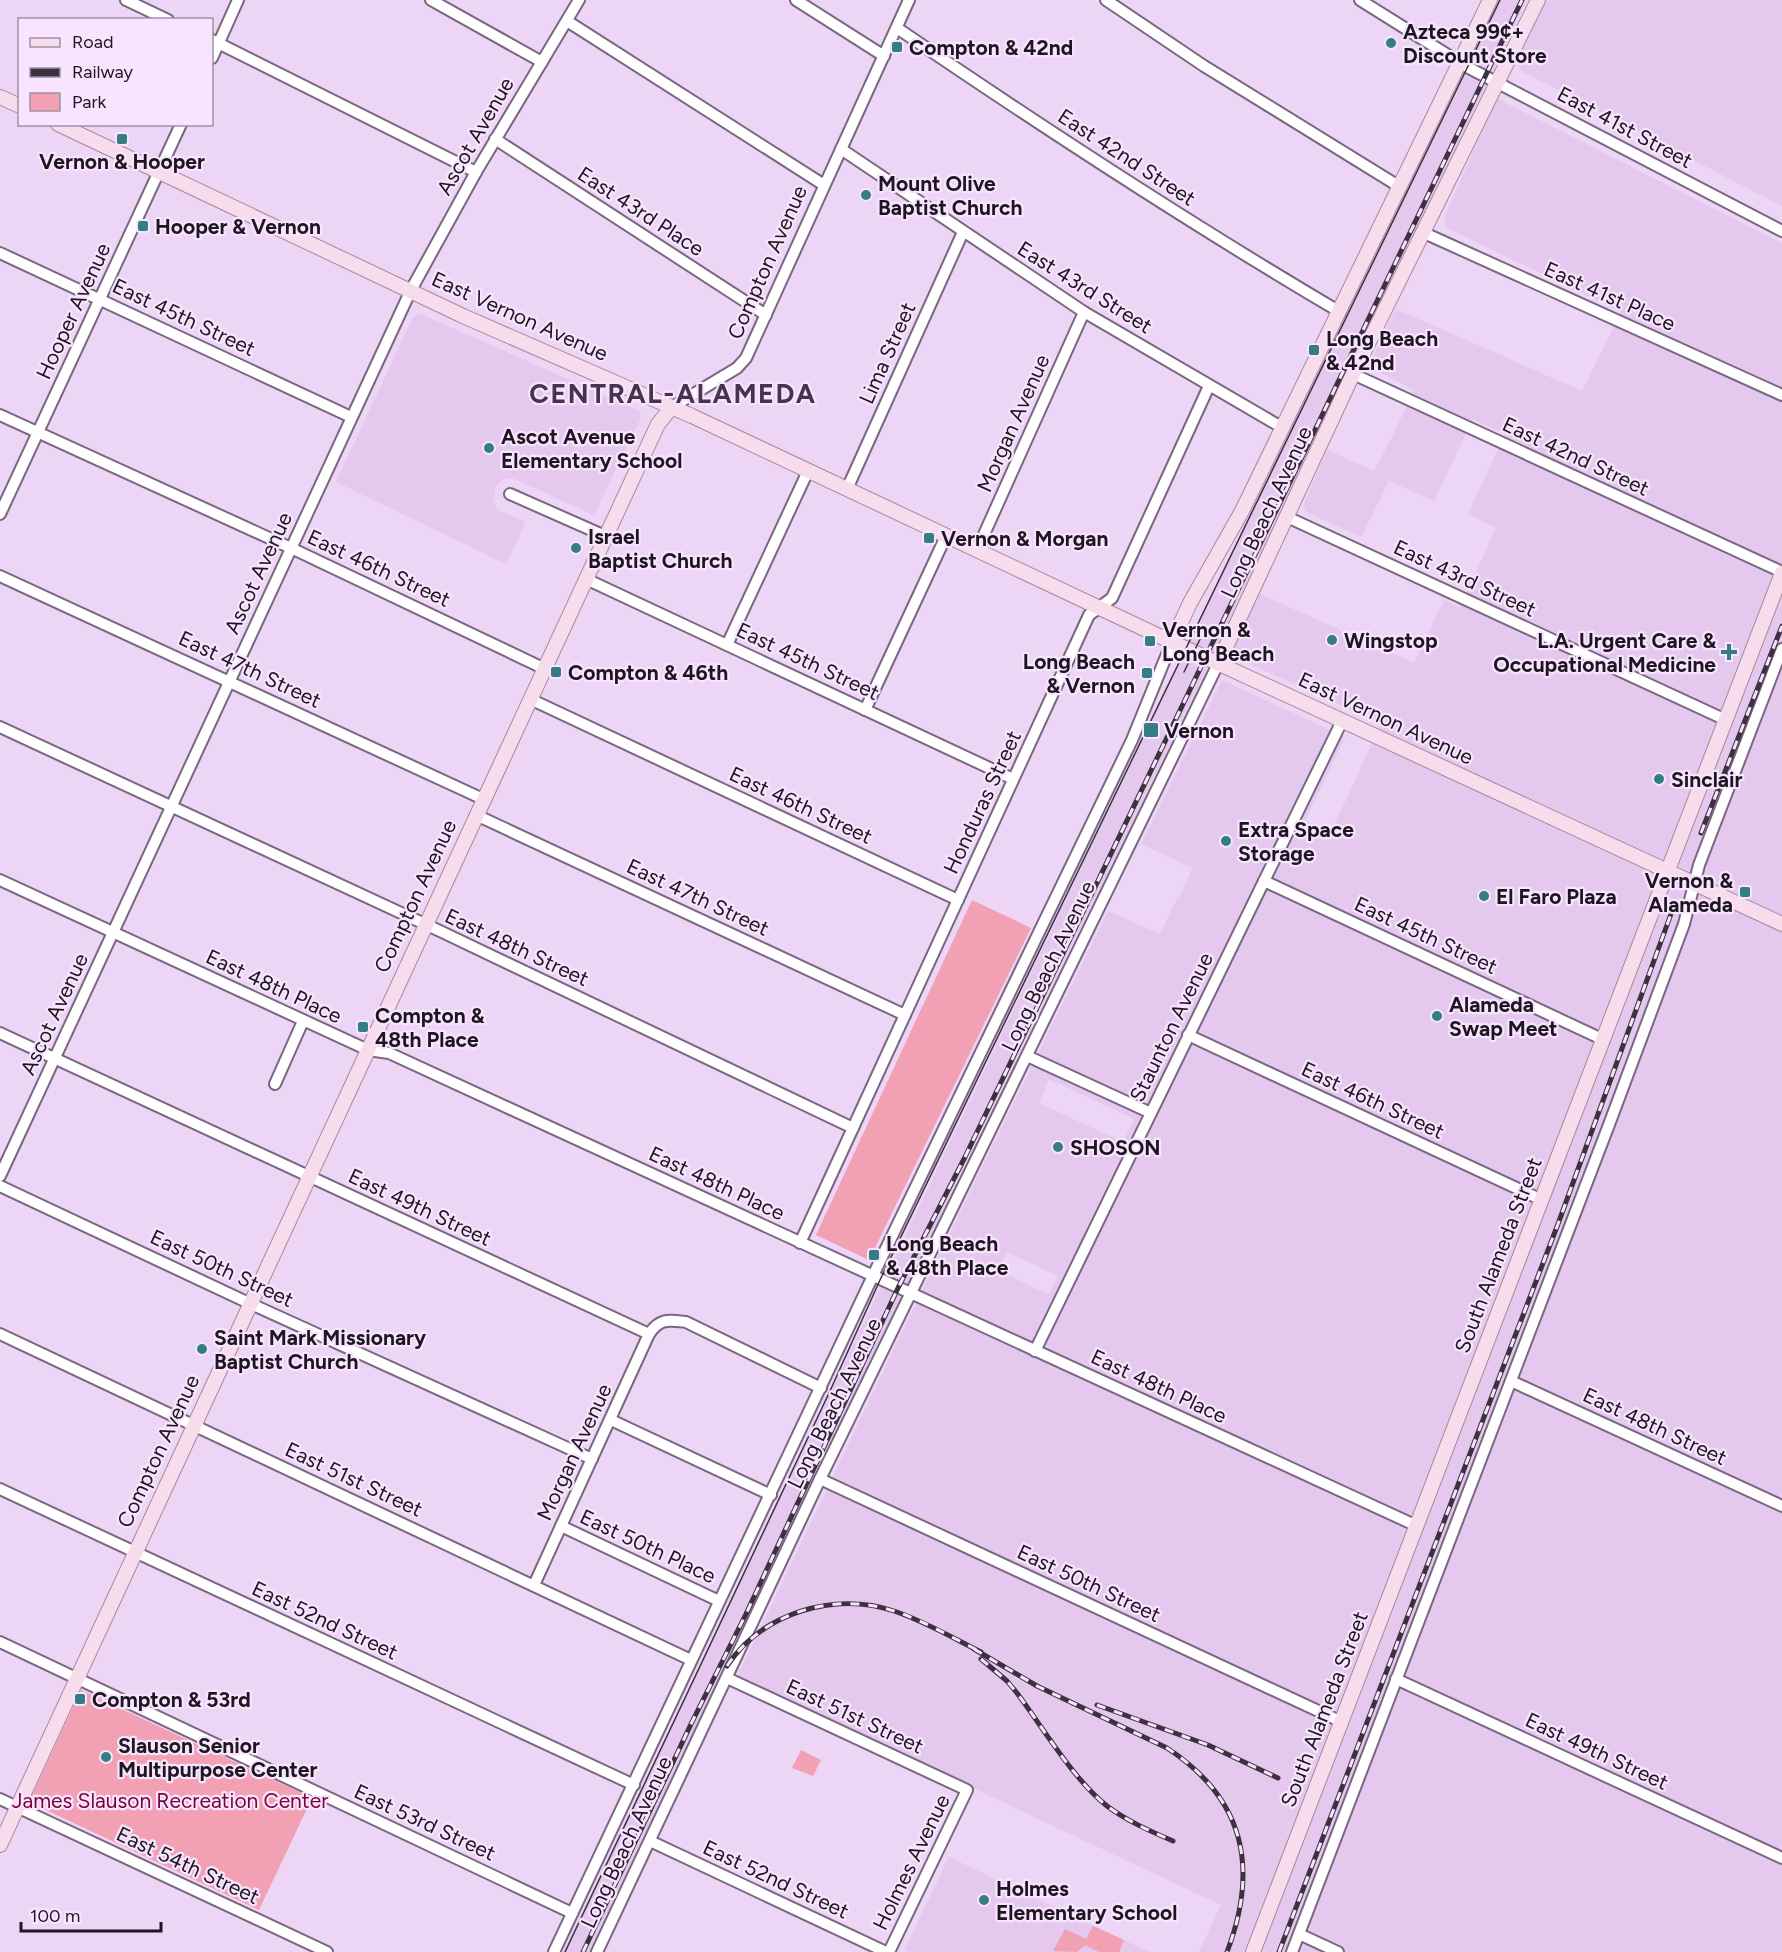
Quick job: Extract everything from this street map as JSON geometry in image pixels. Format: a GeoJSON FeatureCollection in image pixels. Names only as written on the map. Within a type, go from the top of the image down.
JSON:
{"type":"FeatureCollection","features":[{"type":"Feature","properties":{"kind":"main road","name":"Long Beach Avenue"},"geometry":{"type":"LineString","coordinates":[[1172,642],[1190,603],[1242,512],[1490,0]]}},
{"type":"Feature","properties":{"kind":"main road","name":"Long Beach Avenue"},"geometry":{"type":"LineString","coordinates":[[1218,664],[1353,374],[1538,0]]}},
{"type":"Feature","properties":{"kind":"main road"},"geometry":{"type":"LineString","coordinates":[[0,97],[18,105]]}},
{"type":"Feature","properties":{"kind":"main road","name":"East Vernon Avenue"},"geometry":{"type":"LineString","coordinates":[[62,126],[504,334],[672,407],[1218,664],[1782,924]]}},
{"type":"Feature","properties":{"kind":"main road","name":"Compton Avenue"},"geometry":{"type":"LineString","coordinates":[[0,1845],[605,536],[658,424],[672,407]]}},
{"type":"Feature","properties":{"kind":"main road","name":"South Alameda Street"},"geometry":{"type":"LineString","coordinates":[[1253,1952],[1782,572]]}},
{"type":"Feature","properties":{"kind":"street"},"geometry":{"type":"LineString","coordinates":[[126,0],[164,18]]}},
{"type":"Feature","properties":{"kind":"street"},"geometry":{"type":"LineString","coordinates":[[238,0],[215,42],[476,172]]}},
{"type":"Feature","properties":{"kind":"street"},"geometry":{"type":"LineString","coordinates":[[431,0],[542,62]]}},
{"type":"Feature","properties":{"kind":"street","name":"Ascot Avenue"},"geometry":{"type":"LineString","coordinates":[[0,1176],[411,290],[495,139],[579,0]]}},
{"type":"Feature","properties":{"kind":"street"},"geometry":{"type":"LineString","coordinates":[[796,0],[884,56]]}},
{"type":"Feature","properties":{"kind":"street","name":"Compton Avenue"},"geometry":{"type":"LineString","coordinates":[[672,407],[742,364],[909,0]]}},
{"type":"Feature","properties":{"kind":"street"},"geometry":{"type":"LineString","coordinates":[[1106,0],[1204,66],[1400,187]]}},
{"type":"Feature","properties":{"kind":"street","name":"East 41st Street"},"geometry":{"type":"LineString","coordinates":[[1360,0],[1459,63],[1782,231]]}},
{"type":"Feature","properties":{"kind":"street"},"geometry":{"type":"LineString","coordinates":[[567,21],[824,185]]}},
{"type":"Feature","properties":{"kind":"street","name":"East 42nd Street"},"geometry":{"type":"LineString","coordinates":[[897,28],[1141,190],[1257,264],[1340,312]]}},
{"type":"Feature","properties":{"kind":"street","name":"Hooper Avenue"},"geometry":{"type":"LineString","coordinates":[[0,514],[180,126]]}},
{"type":"Feature","properties":{"kind":"street","name":"East 43rd Place"},"geometry":{"type":"LineString","coordinates":[[495,139],[766,315]]}},
{"type":"Feature","properties":{"kind":"street","name":"East 43rd Street"},"geometry":{"type":"LineString","coordinates":[[841,149],[1084,312],[1283,428]]}},
{"type":"Feature","properties":{"kind":"street","name":"Lima Street"},"geometry":{"type":"LineString","coordinates":[[847,489],[963,232]]}},
{"type":"Feature","properties":{"kind":"street","name":"East 41st Place"},"geometry":{"type":"LineString","coordinates":[[1422,232],[1782,395]]}},
{"type":"Feature","properties":{"kind":"street","name":"East 45th Street"},"geometry":{"type":"LineString","coordinates":[[0,253],[351,417]]}},
{"type":"Feature","properties":{"kind":"street","name":"Morgan Avenue"},"geometry":{"type":"LineString","coordinates":[[977,550],[1084,312]]}},
{"type":"Feature","properties":{"kind":"street","name":"East 42nd Street"},"geometry":{"type":"LineString","coordinates":[[1353,374],[1782,572]]}},
{"type":"Feature","properties":{"kind":"street","name":"Honduras Street"},"geometry":{"type":"LineString","coordinates":[[800,1243],[1089,615],[1112,598],[1209,386]]}},
{"type":"Feature","properties":{"kind":"street","name":"East 46th Street"},"geometry":{"type":"LineString","coordinates":[[0,415],[291,548],[545,669]]}},
{"type":"Feature","properties":{"kind":"street"},"geometry":{"type":"LineString","coordinates":[[727,645],[808,471]]}},
{"type":"Feature","properties":{"kind":"street"},"geometry":{"type":"LineString","coordinates":[[510,494],[605,536]]}},
{"type":"Feature","properties":{"kind":"street","name":"East 43rd Street"},"geometry":{"type":"LineString","coordinates":[[1287,518],[1726,720]]}},
{"type":"Feature","properties":{"kind":"street"},"geometry":{"type":"LineString","coordinates":[[865,710],[946,536]]}},
{"type":"Feature","properties":{"kind":"street","name":"East 47th Street"},"geometry":{"type":"LineString","coordinates":[[0,576],[483,799]]}},
{"type":"Feature","properties":{"kind":"street","name":"East 45th Street"},"geometry":{"type":"LineString","coordinates":[[586,579],[1013,778]]}},
{"type":"Feature","properties":{"kind":"street","name":"Long Beach Avenue"},"geometry":{"type":"LineString","coordinates":[[554,1952],[873,1277],[1132,741],[1172,642]]}},
{"type":"Feature","properties":{"kind":"street"},"geometry":{"type":"LineString","coordinates":[[1292,1952],[1684,924],[1700,865],[1782,649]]}},
{"type":"Feature","properties":{"kind":"street","name":"Long Beach Avenue"},"geometry":{"type":"LineString","coordinates":[[597,1952],[820,1479],[1218,664]]}},
{"type":"Feature","properties":{"kind":"street","name":"East 46th Street"},"geometry":{"type":"LineString","coordinates":[[530,699],[958,900]]}},
{"type":"Feature","properties":{"kind":"street","name":"Staunton Avenue"},"geometry":{"type":"LineString","coordinates":[[1035,1351],[1342,721]]}},
{"type":"Feature","properties":{"kind":"street","name":"East 48th Street"},"geometry":{"type":"LineString","coordinates":[[0,727],[853,1128]]}},
{"type":"Feature","properties":{"kind":"street","name":"East 47th Street"},"geometry":{"type":"LineString","coordinates":[[476,814],[905,1015]]}},
{"type":"Feature","properties":{"kind":"street","name":"East 48th Place"},"geometry":{"type":"LineString","coordinates":[[0,880],[368,1050],[389,1053],[1417,1526]]}},
{"type":"Feature","properties":{"kind":"street","name":"East 45th Street"},"geometry":{"type":"LineString","coordinates":[[1264,881],[1604,1040]]}},
{"type":"Feature","properties":{"kind":"street"},"geometry":{"type":"LineString","coordinates":[[274,1084],[303,1021]]}},
{"type":"Feature","properties":{"kind":"street","name":"East 49th Street"},"geometry":{"type":"LineString","coordinates":[[0,1033],[649,1334]]}},
{"type":"Feature","properties":{"kind":"street","name":"East 46th Street"},"geometry":{"type":"LineString","coordinates":[[1188,1035],[1542,1200]]}},
{"type":"Feature","properties":{"kind":"street"},"geometry":{"type":"LineString","coordinates":[[1028,1056],[1150,1113]]}},
{"type":"Feature","properties":{"kind":"street","name":"East 50th Street"},"geometry":{"type":"LineString","coordinates":[[0,1186],[251,1304],[592,1459]]}},
{"type":"Feature","properties":{"kind":"street"},"geometry":{"type":"LineString","coordinates":[[649,1334],[656,1325],[668,1320],[687,1322],[821,1388]]}},
{"type":"Feature","properties":{"kind":"street","name":"East 51st Street"},"geometry":{"type":"LineString","coordinates":[[0,1334],[691,1660]]}},
{"type":"Feature","properties":{"kind":"street","name":"Morgan Avenue"},"geometry":{"type":"LineString","coordinates":[[534,1586],[649,1334]]}},
{"type":"Feature","properties":{"kind":"street","name":"East 48th Street"},"geometry":{"type":"LineString","coordinates":[[1511,1381],[1782,1506]]}},
{"type":"Feature","properties":{"kind":"street"},"geometry":{"type":"LineString","coordinates":[[611,1420],[771,1495]]}},
{"type":"Feature","properties":{"kind":"street","name":"East 50th Street"},"geometry":{"type":"LineString","coordinates":[[820,1479],[1342,1722]]}},
{"type":"Feature","properties":{"kind":"street","name":"East 52nd Street"},"geometry":{"type":"LineString","coordinates":[[0,1489],[634,1785]]}},
{"type":"Feature","properties":{"kind":"street","name":"East 50th Place"},"geometry":{"type":"LineString","coordinates":[[561,1526],[719,1601]]}},
{"type":"Feature","properties":{"kind":"street","name":"East 53rd Street"},"geometry":{"type":"LineString","coordinates":[[0,1642],[572,1913]]}},
{"type":"Feature","properties":{"kind":"street","name":"East 51st Street"},"geometry":{"type":"LineString","coordinates":[[727,1678],[967,1790]]}},
{"type":"Feature","properties":{"kind":"street","name":"East 49th Street"},"geometry":{"type":"LineString","coordinates":[[1396,1679],[1782,1858]]}},
{"type":"Feature","properties":{"kind":"street","name":"Holmes Avenue"},"geometry":{"type":"LineString","coordinates":[[887,1952],[967,1790]]}},
{"type":"Feature","properties":{"kind":"street","name":"East 54th Street"},"geometry":{"type":"LineString","coordinates":[[0,1799],[327,1952]]}},
{"type":"Feature","properties":{"kind":"street","name":"East 52nd Street"},"geometry":{"type":"LineString","coordinates":[[650,1841],[887,1952]]}},
{"type":"Feature","properties":{"kind":"street"},"geometry":{"type":"LineString","coordinates":[[1299,1934],[1338,1952]]}},
{"type":"Feature","properties":{"kind":"shaded area"},"geometry":{"type":"Polygon","coordinates":[[[1496,0],[1527,0],[1203,677],[970,1153],[591,1952],[563,1952],[1496,0]]]}},
{"type":"Feature","properties":{"kind":"shaded area"},"geometry":{"type":"Polygon","coordinates":[[[1546,0],[1782,0],[1782,206],[1521,71],[1517,60],[1546,0]]]}},
{"type":"Feature","properties":{"kind":"shaded area"},"geometry":{"type":"Polygon","coordinates":[[[1496,98],[1782,243],[1782,1952],[1199,1952],[1221,1905],[737,1677],[937,1259],[1108,911],[1160,934],[1178,896],[1180,897],[1192,868],[1141,844],[1222,680],[1345,737],[1305,821],[1331,832],[1370,748],[1379,723],[1235,657],[1233,648],[1258,593],[1414,663],[1444,600],[1460,607],[1496,528],[1468,514],[1505,434],[1473,419],[1434,501],[1389,481],[1361,537],[1306,512],[1303,506],[1327,450],[1374,471],[1393,435],[1414,390],[1368,367],[1396,309],[1582,391],[1621,312],[1447,228],[1444,219],[1496,98]],[[1049,1079],[1039,1103],[1123,1142],[1134,1119],[1049,1079]],[[1007,1252],[998,1270],[1049,1295],[1058,1276],[1007,1252]]]}},
{"type":"Feature","properties":{"kind":"shaded area","name":"Ascot Avenue Elementary School"},"geometry":{"type":"Polygon","coordinates":[[[421,314],[639,411],[641,418],[594,515],[512,478],[504,479],[496,486],[493,500],[498,510],[526,522],[506,564],[336,482],[413,317],[421,314]]]}},
{"type":"Feature","properties":{"kind":"shaded area","name":"Holmes Elementary School"},"geometry":{"type":"Polygon","coordinates":[[[949,1857],[1149,1952],[910,1952],[905,1949],[949,1857]]]}},
{"type":"Feature","properties":{"kind":"green space"},"geometry":{"type":"Polygon","coordinates":[[[972,900],[1031,928],[869,1260],[816,1235],[972,900]]]}},
{"type":"Feature","properties":{"kind":"green space","name":"James Slauson Recreation Center"},"geometry":{"type":"Polygon","coordinates":[[[81,1690],[312,1798],[259,1910],[29,1802],[81,1690]]]}},
{"type":"Feature","properties":{"kind":"green space"},"geometry":{"type":"Polygon","coordinates":[[[801,1750],[821,1760],[813,1776],[792,1768],[801,1750]]]}},
{"type":"Feature","properties":{"kind":"green space"},"geometry":{"type":"Polygon","coordinates":[[[1093,1926],[1124,1940],[1119,1952],[1099,1952],[1085,1945],[1077,1952],[1053,1951],[1065,1929],[1086,1939],[1093,1926]]]}},
{"type":"Feature","properties":{"kind":"tram line"},"geometry":{"type":"LineString","coordinates":[[565,1952],[830,1391],[880,1280],[1500,0]]}},
{"type":"Feature","properties":{"kind":"tram line"},"geometry":{"type":"LineString","coordinates":[[1184,672],[1205,629]]}},
{"type":"Feature","properties":{"kind":"railway"},"geometry":{"type":"LineString","coordinates":[[583,1952],[746,1614],[898,1288],[965,1157],[1522,0]]}},
{"type":"Feature","properties":{"kind":"railway"},"geometry":{"type":"LineString","coordinates":[[1701,833],[1782,626]]}},
{"type":"Feature","properties":{"kind":"railway"},"geometry":{"type":"LineString","coordinates":[[1279,1952],[1558,1224],[1671,914]]}},
{"type":"Feature","properties":{"kind":"railway"},"geometry":{"type":"LineString","coordinates":[[727,1666],[759,1632],[779,1620],[801,1611],[848,1604],[871,1605],[894,1611],[981,1652]]}},
{"type":"Feature","properties":{"kind":"railway"},"geometry":{"type":"LineString","coordinates":[[974,1649],[1037,1686],[1167,1748],[1193,1768],[1214,1790],[1229,1813],[1238,1838],[1243,1864],[1242,1892],[1237,1921],[1227,1952]]}},
{"type":"Feature","properties":{"kind":"railway"},"geometry":{"type":"LineString","coordinates":[[981,1659],[1007,1681],[1059,1753],[1095,1795],[1123,1816],[1173,1841]]}},
{"type":"Feature","properties":{"kind":"railway"},"geometry":{"type":"LineString","coordinates":[[1097,1705],[1208,1745],[1278,1778]]}},
{"type":"Feature","properties":{"kind":"place","name":"Azteca 99¢+ Discount Store"},"geometry":{"type":"Point","coordinates":[1391,43]}},
{"type":"Feature","properties":{"kind":"place","name":"Compton & 42nd"},"geometry":{"type":"Point","coordinates":[897,47]}},
{"type":"Feature","properties":{"kind":"place","name":"Vernon & Hooper"},"geometry":{"type":"Point","coordinates":[122,139]}},
{"type":"Feature","properties":{"kind":"place","name":"Mount Olive Baptist Church"},"geometry":{"type":"Point","coordinates":[866,195]}},
{"type":"Feature","properties":{"kind":"place","name":"Hooper & Vernon"},"geometry":{"type":"Point","coordinates":[143,226]}},
{"type":"Feature","properties":{"kind":"place","name":"Long Beach & 42nd"},"geometry":{"type":"Point","coordinates":[1314,350]}},
{"type":"Feature","properties":{"kind":"place","name":"Ascot Avenue Elementary School"},"geometry":{"type":"Point","coordinates":[489,448]}},
{"type":"Feature","properties":{"kind":"place","name":"Vernon & Morgan"},"geometry":{"type":"Point","coordinates":[929,538]}},
{"type":"Feature","properties":{"kind":"place","name":"Israel Baptist Church"},"geometry":{"type":"Point","coordinates":[576,548]}},
{"type":"Feature","properties":{"kind":"place","name":"Wingstop"},"geometry":{"type":"Point","coordinates":[1332,640]}},
{"type":"Feature","properties":{"kind":"place","name":"Vernon & Long Beach"},"geometry":{"type":"Point","coordinates":[1150,641]}},
{"type":"Feature","properties":{"kind":"place","name":"L.A. Urgent Care & Occupational Medicine"},"geometry":{"type":"Point","coordinates":[1729,652]}},
{"type":"Feature","properties":{"kind":"place","name":"Compton & 46th"},"geometry":{"type":"Point","coordinates":[556,672]}},
{"type":"Feature","properties":{"kind":"place","name":"Long Beach & Vernon"},"geometry":{"type":"Point","coordinates":[1147,673]}},
{"type":"Feature","properties":{"kind":"place","name":"Vernon"},"geometry":{"type":"Point","coordinates":[1151,730]}},
{"type":"Feature","properties":{"kind":"place","name":"Sinclair"},"geometry":{"type":"Point","coordinates":[1659,779]}},
{"type":"Feature","properties":{"kind":"place","name":"Extra Space Storage"},"geometry":{"type":"Point","coordinates":[1226,841]}},
{"type":"Feature","properties":{"kind":"place","name":"Vernon & Alameda"},"geometry":{"type":"Point","coordinates":[1745,892]}},
{"type":"Feature","properties":{"kind":"place","name":"El Faro Plaza"},"geometry":{"type":"Point","coordinates":[1484,896]}},
{"type":"Feature","properties":{"kind":"place","name":"Alameda Swap Meet"},"geometry":{"type":"Point","coordinates":[1437,1016]}},
{"type":"Feature","properties":{"kind":"place","name":"Compton & 48th Place"},"geometry":{"type":"Point","coordinates":[363,1027]}},
{"type":"Feature","properties":{"kind":"place","name":"SHOSON"},"geometry":{"type":"Point","coordinates":[1058,1147]}},
{"type":"Feature","properties":{"kind":"place","name":"Long Beach & 48th Place"},"geometry":{"type":"Point","coordinates":[874,1255]}},
{"type":"Feature","properties":{"kind":"place","name":"Saint Mark Missionary Baptist Church"},"geometry":{"type":"Point","coordinates":[202,1349]}},
{"type":"Feature","properties":{"kind":"place","name":"Compton & 53rd"},"geometry":{"type":"Point","coordinates":[80,1699]}},
{"type":"Feature","properties":{"kind":"place","name":"Slauson Senior Multipurpose Center"},"geometry":{"type":"Point","coordinates":[106,1757]}},
{"type":"Feature","properties":{"kind":"place","name":"Holmes Elementary School"},"geometry":{"type":"Point","coordinates":[984,1900]}},
{"type":"Feature","properties":{"kind":"district","name":"CENTRAL-ALAMEDA"},"geometry":{"type":"Point","coordinates":[673,393]}}]}
